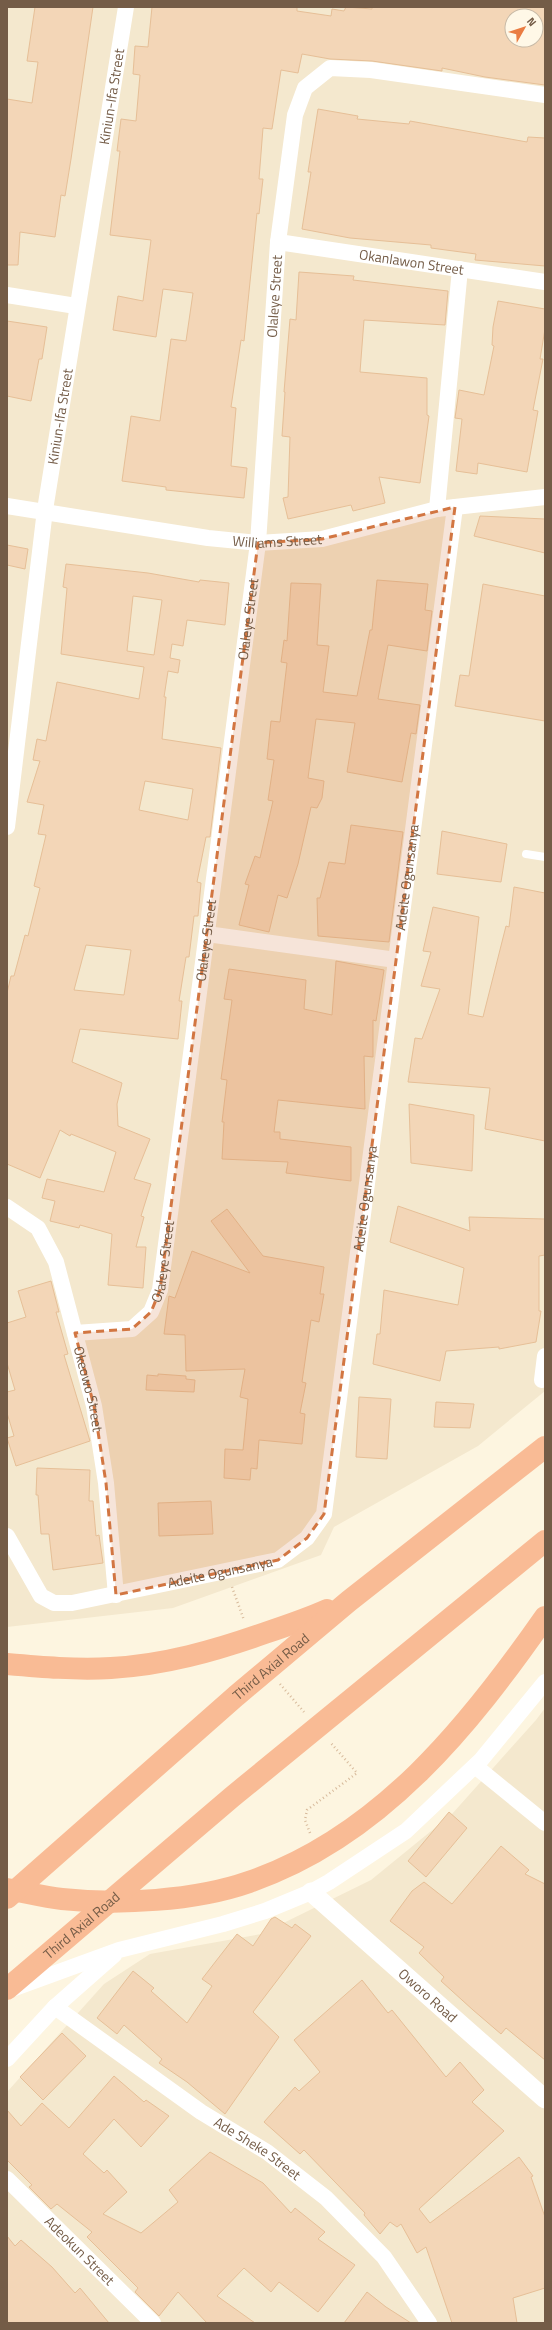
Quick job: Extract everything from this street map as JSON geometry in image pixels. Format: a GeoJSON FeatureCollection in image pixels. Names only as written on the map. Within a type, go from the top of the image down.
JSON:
{"type":"FeatureCollection","features":[{"type":"Feature","properties":{"kind":"highway","name":"Third Axial Road"},"geometry":{"type":"LineString","coordinates":[[7,1898],[236,1696],[349,1601],[545,1447]]}},
{"type":"Feature","properties":{"kind":"highway","name":"Third Axial Road"},"geometry":{"type":"LineString","coordinates":[[7,1990],[232,1796],[545,1541]]}},
{"type":"Feature","properties":{"kind":"highway"},"geometry":{"type":"LineString","coordinates":[[7,1664],[63,1668],[103,1668],[165,1662],[216,1650],[309,1618],[349,1601]]}},
{"type":"Feature","properties":{"kind":"highway"},"geometry":{"type":"LineString","coordinates":[[7,1889],[62,1899],[133,1901],[189,1896],[248,1883],[296,1863],[334,1841],[370,1816],[405,1786],[443,1749],[500,1681],[545,1617]]}},
{"type":"Feature","properties":{"kind":"street","name":"Kiniun-Ifa Street"},"geometry":{"type":"LineString","coordinates":[[7,827],[45,510],[76,306],[126,7]]}},
{"type":"Feature","properties":{"kind":"street","name":"Olaleye Street"},"geometry":{"type":"LineString","coordinates":[[75,1333],[132,1329],[151,1312],[160,1290],[258,543],[278,242],[295,115],[305,88],[330,68],[371,70],[545,95]]}},
{"type":"Feature","properties":{"kind":"street","name":"Okanlawon Street"},"geometry":{"type":"LineString","coordinates":[[278,242],[545,282]]}},
{"type":"Feature","properties":{"kind":"street"},"geometry":{"type":"LineString","coordinates":[[437,509],[460,269]]}},
{"type":"Feature","properties":{"kind":"street"},"geometry":{"type":"LineString","coordinates":[[7,295],[76,306]]}},
{"type":"Feature","properties":{"kind":"street","name":"Williams Street"},"geometry":{"type":"LineString","coordinates":[[7,506],[45,510],[208,538],[258,543],[322,538],[437,509],[545,497]]}},
{"type":"Feature","properties":{"kind":"street","name":"Adeite Ogunsanya"},"geometry":{"type":"LineString","coordinates":[[7,1536],[41,1596],[54,1603],[72,1604],[278,1560],[307,1538],[324,1514],[455,507]]}},
{"type":"Feature","properties":{"kind":"street"},"geometry":{"type":"LineString","coordinates":[[207,934],[396,960]]}},
{"type":"Feature","properties":{"kind":"street","name":"Okeowo Street"},"geometry":{"type":"LineString","coordinates":[[7,1207],[38,1228],[56,1262],[94,1406],[106,1484],[116,1595]]}},
{"type":"Feature","properties":{"kind":"street"},"geometry":{"type":"LineString","coordinates":[[542,1380],[545,1356]]}},
{"type":"Feature","properties":{"kind":"street"},"geometry":{"type":"LineString","coordinates":[[7,1990],[119,1950],[223,1924],[265,1911],[311,1892],[406,1831],[475,1766],[545,1682]]}},
{"type":"Feature","properties":{"kind":"street"},"geometry":{"type":"LineString","coordinates":[[475,1766],[545,1823]]}},
{"type":"Feature","properties":{"kind":"street","name":"Oworo Road"},"geometry":{"type":"LineString","coordinates":[[311,1892],[544,2097]]}},
{"type":"Feature","properties":{"kind":"street"},"geometry":{"type":"LineString","coordinates":[[7,2059],[55,2007],[119,1950]]}},
{"type":"Feature","properties":{"kind":"street","name":"Ade Sheke Street"},"geometry":{"type":"LineString","coordinates":[[55,2007],[201,2112],[266,2152],[326,2198],[384,2257],[429,2323]]}},
{"type":"Feature","properties":{"kind":"street","name":"Adeokun Street"},"geometry":{"type":"LineString","coordinates":[[7,2178],[153,2323]]}},
{"type":"Feature","properties":{"kind":"lane"},"geometry":{"type":"LineString","coordinates":[[526,854],[545,857]]}},
{"type":"Feature","properties":{"kind":"path"},"geometry":{"type":"LineString","coordinates":[[307,1810],[357,1773]]}},
{"type":"Feature","properties":{"kind":"highlighted area"},"geometry":{"type":"Polygon","coordinates":[[[455,507],[324,1514],[307,1538],[278,1560],[116,1595],[106,1483],[94,1406],[75,1333],[132,1329],[151,1312],[160,1290],[258,543],[322,539],[455,507]]]}},
{"type":"Feature","properties":{"kind":"shaded area"},"geometry":{"type":"Polygon","coordinates":[[[7,7],[545,7],[545,1391],[478,1446],[334,1527],[321,1555],[173,1608],[7,1627],[7,7]]]}},
{"type":"Feature","properties":{"kind":"shaded area"},"geometry":{"type":"Polygon","coordinates":[[[545,1708],[545,2323],[7,2323],[7,2092],[104,1984],[150,1954],[261,1934],[371,1880],[452,1814],[545,1708]]]}},
{"type":"Feature","properties":{"kind":"building"},"geometry":{"type":"Polygon","coordinates":[[[35,7],[93,7],[65,196],[61,195],[55,237],[20,232],[18,265],[7,265],[7,99],[32,103],[38,62],[27,61],[35,7]]]}},
{"type":"Feature","properties":{"kind":"building"},"geometry":{"type":"Polygon","coordinates":[[[152,7],[297,7],[297,11],[331,16],[332,9],[344,11],[346,7],[372,9],[372,7],[545,7],[545,85],[485,77],[442,68],[442,71],[372,61],[330,59],[302,54],[298,73],[281,70],[272,129],[263,128],[259,179],[263,179],[259,214],[257,213],[244,341],[241,340],[231,407],[236,408],[231,466],[247,468],[244,498],[166,490],[166,487],[122,481],[131,416],[160,421],[171,339],[186,341],[193,293],[163,289],[156,337],[113,330],[118,296],[143,301],[151,240],[110,235],[120,151],[117,151],[121,119],[136,121],[140,75],[133,74],[135,46],[148,47],[152,7]]]}},
{"type":"Feature","properties":{"kind":"building"},"geometry":{"type":"Polygon","coordinates":[[[318,109],[358,116],[357,119],[409,124],[410,121],[527,142],[528,137],[545,138],[545,266],[475,260],[476,254],[431,248],[431,245],[350,238],[302,229],[311,172],[308,172],[318,109]]]}},
{"type":"Feature","properties":{"kind":"building"},"geometry":{"type":"Polygon","coordinates":[[[299,272],[354,276],[353,280],[448,291],[445,325],[364,320],[360,372],[427,378],[427,415],[429,416],[420,483],[379,477],[385,503],[353,511],[351,505],[288,519],[283,498],[288,497],[290,437],[282,436],[290,319],[296,320],[299,272]]]}},
{"type":"Feature","properties":{"kind":"building"},"geometry":{"type":"Polygon","coordinates":[[[498,301],[545,309],[545,329],[540,359],[543,359],[533,410],[538,411],[527,472],[478,463],[477,474],[456,471],[462,419],[455,418],[459,390],[484,395],[494,346],[492,345],[493,327],[498,301]]]}},
{"type":"Feature","properties":{"kind":"building"},"geometry":{"type":"Polygon","coordinates":[[[7,321],[47,327],[42,359],[39,359],[31,401],[7,396],[7,321]]]}},
{"type":"Feature","properties":{"kind":"building"},"geometry":{"type":"Polygon","coordinates":[[[480,516],[545,519],[545,553],[474,536],[480,516]]]}},
{"type":"Feature","properties":{"kind":"building"},"geometry":{"type":"Polygon","coordinates":[[[7,545],[28,549],[25,569],[7,565],[7,545]]]}},
{"type":"Feature","properties":{"kind":"building"},"geometry":{"type":"Polygon","coordinates":[[[66,564],[148,573],[199,582],[200,580],[229,583],[225,625],[187,620],[183,646],[172,644],[170,658],[180,660],[178,673],[168,671],[164,697],[166,697],[162,739],[221,748],[210,837],[206,837],[197,882],[201,883],[198,916],[194,916],[189,957],[186,957],[179,1001],[182,1001],[178,1039],[80,1029],[72,1062],[122,1083],[117,1104],[118,1126],[150,1139],[134,1179],[151,1184],[141,1216],[144,1217],[136,1247],[146,1247],[143,1288],[108,1285],[112,1234],[80,1225],[79,1228],[50,1221],[55,1201],[42,1198],[47,1179],[104,1192],[116,1152],[71,1134],[70,1136],[60,1130],[40,1178],[7,1164],[7,993],[11,976],[14,976],[25,935],[28,936],[40,888],[34,886],[46,835],[38,834],[44,805],[27,802],[40,761],[33,760],[37,739],[46,741],[57,682],[139,699],[144,667],[61,654],[67,588],[63,587],[66,564]],[[133,596],[127,651],[154,655],[162,600],[133,596]],[[145,781],[139,810],[188,820],[193,789],[145,781]],[[86,945],[74,990],[124,995],[131,950],[86,945]]]}},
{"type":"Feature","properties":{"kind":"building"},"geometry":{"type":"Polygon","coordinates":[[[377,580],[428,584],[425,610],[432,611],[427,651],[388,645],[378,699],[420,705],[416,734],[411,733],[402,782],[347,772],[355,723],[316,719],[308,778],[324,781],[322,798],[317,808],[311,807],[298,864],[287,898],[278,895],[269,932],[239,925],[249,885],[245,884],[255,856],[260,858],[273,801],[268,800],[274,760],[267,759],[271,721],[280,722],[287,663],[281,662],[284,640],[287,641],[291,583],[321,584],[317,645],[329,646],[323,692],[357,696],[370,630],[372,630],[377,580]]]}},
{"type":"Feature","properties":{"kind":"building"},"geometry":{"type":"Polygon","coordinates":[[[483,584],[545,596],[545,721],[455,706],[460,675],[469,676],[483,584]]]}},
{"type":"Feature","properties":{"kind":"building"},"geometry":{"type":"Polygon","coordinates":[[[351,825],[403,832],[389,942],[318,936],[317,898],[320,898],[329,862],[345,864],[351,825]]]}},
{"type":"Feature","properties":{"kind":"building"},"geometry":{"type":"Polygon","coordinates":[[[442,831],[507,844],[501,882],[437,874],[442,831]]]}},
{"type":"Feature","properties":{"kind":"building"},"geometry":{"type":"Polygon","coordinates":[[[514,887],[545,893],[545,1141],[485,1129],[490,1088],[408,1082],[415,1038],[422,1039],[440,989],[421,986],[431,952],[423,951],[433,907],[479,917],[468,1014],[483,1017],[506,926],[509,927],[514,887]]]}},
{"type":"Feature","properties":{"kind":"building"},"geometry":{"type":"Polygon","coordinates":[[[336,961],[384,970],[376,1021],[373,1020],[373,1057],[364,1056],[365,1109],[278,1100],[274,1132],[280,1132],[280,1139],[351,1147],[351,1181],[286,1173],[288,1162],[222,1159],[224,1122],[222,1122],[227,1080],[221,1079],[232,1000],[224,999],[229,969],[306,980],[304,1009],[332,1015],[336,961]]]}},
{"type":"Feature","properties":{"kind":"building"},"geometry":{"type":"Polygon","coordinates":[[[409,1104],[474,1115],[472,1171],[411,1163],[409,1104]]]}},
{"type":"Feature","properties":{"kind":"building"},"geometry":{"type":"Polygon","coordinates":[[[398,1206],[470,1231],[469,1217],[545,1219],[545,1255],[539,1256],[539,1311],[541,1311],[536,1342],[499,1349],[499,1347],[446,1351],[440,1381],[373,1364],[377,1334],[380,1334],[384,1290],[458,1305],[464,1268],[390,1242],[398,1206]]]}},
{"type":"Feature","properties":{"kind":"building"},"geometry":{"type":"Polygon","coordinates":[[[227,1209],[263,1256],[324,1267],[320,1294],[324,1294],[319,1322],[311,1320],[302,1382],[306,1383],[300,1413],[305,1414],[302,1444],[259,1440],[257,1469],[251,1468],[250,1480],[224,1478],[225,1449],[243,1450],[248,1399],[240,1397],[245,1369],[186,1371],[185,1335],[164,1334],[169,1296],[175,1298],[192,1251],[250,1273],[211,1221],[227,1209]]]}},
{"type":"Feature","properties":{"kind":"building"},"geometry":{"type":"Polygon","coordinates":[[[51,1281],[59,1312],[56,1312],[68,1354],[64,1355],[90,1441],[16,1466],[7,1438],[14,1436],[7,1413],[7,1392],[15,1390],[7,1363],[7,1323],[26,1317],[18,1291],[51,1281]]]}},
{"type":"Feature","properties":{"kind":"building"},"geometry":{"type":"Polygon","coordinates":[[[158,1374],[186,1376],[186,1379],[195,1380],[194,1392],[146,1390],[147,1375],[158,1376],[158,1374]]]}},
{"type":"Feature","properties":{"kind":"building"},"geometry":{"type":"Polygon","coordinates":[[[359,1397],[391,1399],[387,1459],[356,1457],[359,1397]]]}},
{"type":"Feature","properties":{"kind":"building"},"geometry":{"type":"Polygon","coordinates":[[[436,1402],[474,1404],[470,1428],[434,1427],[436,1402]]]}},
{"type":"Feature","properties":{"kind":"building"},"geometry":{"type":"Polygon","coordinates":[[[37,1468],[90,1470],[89,1501],[93,1501],[96,1536],[99,1535],[103,1563],[53,1570],[49,1534],[41,1534],[38,1495],[36,1495],[37,1468]]]}},
{"type":"Feature","properties":{"kind":"building"},"geometry":{"type":"Polygon","coordinates":[[[211,1501],[213,1534],[159,1536],[158,1503],[211,1501]]]}},
{"type":"Feature","properties":{"kind":"building"},"geometry":{"type":"Polygon","coordinates":[[[449,1812],[467,1828],[426,1877],[408,1861],[449,1812]]]}},
{"type":"Feature","properties":{"kind":"building"},"geometry":{"type":"Polygon","coordinates":[[[501,1846],[529,1870],[525,1874],[545,1884],[545,2060],[506,2028],[501,2034],[473,2010],[441,1981],[444,1977],[419,1953],[424,1947],[390,1921],[412,1891],[424,1882],[452,1904],[501,1846]]]}},
{"type":"Feature","properties":{"kind":"building"},"geometry":{"type":"Polygon","coordinates":[[[275,1917],[292,1928],[295,1924],[311,1936],[253,2012],[279,2037],[225,2114],[187,2082],[159,2063],[162,2059],[124,2025],[117,2034],[97,2018],[133,1971],[154,1988],[151,1991],[187,2023],[212,1986],[202,1979],[237,1934],[253,1946],[271,1919],[275,1917]]]}},
{"type":"Feature","properties":{"kind":"building"},"geometry":{"type":"Polygon","coordinates":[[[362,1980],[388,2013],[392,2010],[446,2077],[460,2062],[484,2090],[472,2102],[504,2131],[419,2209],[430,2223],[519,2157],[533,2176],[531,2177],[545,2217],[545,2288],[513,2298],[517,2323],[452,2323],[426,2247],[417,2253],[401,2224],[397,2227],[390,2222],[380,2234],[364,2215],[365,2213],[304,2150],[300,2154],[264,2122],[295,2087],[299,2091],[320,2072],[294,2040],[362,1980]]]}},
{"type":"Feature","properties":{"kind":"building"},"geometry":{"type":"Polygon","coordinates":[[[62,2033],[86,2056],[43,2100],[20,2077],[62,2033]]]}},
{"type":"Feature","properties":{"kind":"building"},"geometry":{"type":"Polygon","coordinates":[[[114,2076],[144,2102],[146,2100],[169,2116],[141,2147],[114,2119],[83,2154],[104,2173],[107,2170],[127,2192],[103,2214],[141,2233],[178,2202],[169,2190],[210,2152],[263,2183],[291,2213],[295,2208],[325,2232],[318,2239],[355,2265],[318,2312],[279,2282],[271,2292],[244,2268],[217,2296],[255,2323],[207,2323],[178,2292],[159,2316],[135,2292],[138,2288],[87,2237],[92,2232],[57,2204],[51,2209],[29,2187],[32,2185],[7,2160],[7,2110],[21,2126],[42,2103],[69,2128],[114,2076]]]}},
{"type":"Feature","properties":{"kind":"building"},"geometry":{"type":"Polygon","coordinates":[[[7,2236],[15,2246],[21,2240],[52,2267],[75,2293],[80,2288],[109,2323],[7,2323],[7,2236]]]}},
{"type":"Feature","properties":{"kind":"building"},"geometry":{"type":"Polygon","coordinates":[[[367,2292],[386,2307],[411,2323],[344,2323],[367,2292]]]}}]}
